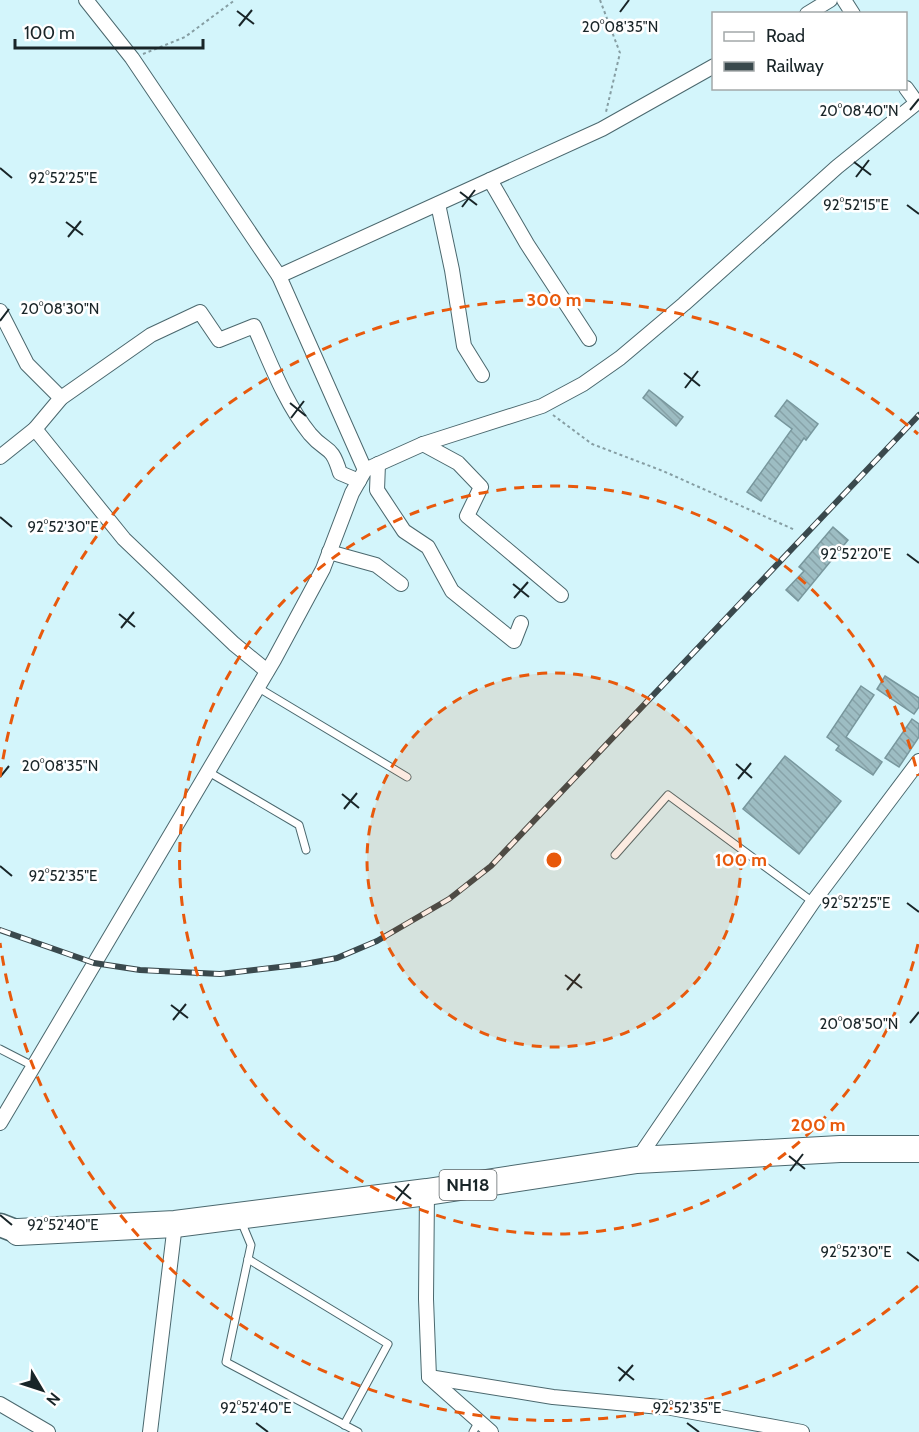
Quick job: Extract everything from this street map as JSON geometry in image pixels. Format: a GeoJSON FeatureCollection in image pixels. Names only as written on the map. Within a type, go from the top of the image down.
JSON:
{"type":"FeatureCollection","features":[{"type":"Feature","properties":{"kind":"highway","name":"NH18"},"geometry":{"type":"LineString","coordinates":[[6,1231],[175,1224],[427,1192],[637,1160],[840,1149],[919,1149]]}},
{"type":"Feature","properties":{"kind":"street"},"geometry":{"type":"LineString","coordinates":[[87,0],[132,58],[279,276],[362,476]]}},
{"type":"Feature","properties":{"kind":"street"},"geometry":{"type":"LineString","coordinates":[[810,12],[830,0]]}},
{"type":"Feature","properties":{"kind":"street"},"geometry":{"type":"LineString","coordinates":[[279,276],[602,129],[712,67]]}},
{"type":"Feature","properties":{"kind":"street"},"geometry":{"type":"LineString","coordinates":[[0,1123],[267,671],[329,552],[362,476],[378,464],[423,444],[542,406],[583,384],[620,358],[837,167],[918,102],[907,89]]}},
{"type":"Feature","properties":{"kind":"street"},"geometry":{"type":"LineString","coordinates":[[490,180],[589,339]]}},
{"type":"Feature","properties":{"kind":"street"},"geometry":{"type":"LineString","coordinates":[[438,204],[452,270],[464,346],[482,375]]}},
{"type":"Feature","properties":{"kind":"street"},"geometry":{"type":"LineString","coordinates":[[0,311],[27,363],[61,398]]}},
{"type":"Feature","properties":{"kind":"street"},"geometry":{"type":"LineString","coordinates":[[0,457],[35,429],[61,398],[151,335],[200,312],[219,340],[254,326],[283,390],[311,435],[334,453],[340,473],[362,476]]}},
{"type":"Feature","properties":{"kind":"street"},"geometry":{"type":"LineString","coordinates":[[35,429],[124,539],[234,644],[267,671]]}},
{"type":"Feature","properties":{"kind":"street"},"geometry":{"type":"LineString","coordinates":[[423,444],[458,463],[482,488],[466,516],[561,595]]}},
{"type":"Feature","properties":{"kind":"street"},"geometry":{"type":"LineString","coordinates":[[378,464],[377,490],[404,531],[428,547],[452,591],[514,641],[521,623]]}},
{"type":"Feature","properties":{"kind":"street"},"geometry":{"type":"LineString","coordinates":[[329,552],[376,565],[401,584]]}},
{"type":"Feature","properties":{"kind":"street"},"geometry":{"type":"LineString","coordinates":[[637,1160],[813,902],[919,761]]}},
{"type":"Feature","properties":{"kind":"street"},"geometry":{"type":"LineString","coordinates":[[427,1192],[426,1299],[429,1377],[476,1426],[491,1432]]}},
{"type":"Feature","properties":{"kind":"street"},"geometry":{"type":"LineString","coordinates":[[150,1432],[175,1224]]}},
{"type":"Feature","properties":{"kind":"street"},"geometry":{"type":"LineString","coordinates":[[429,1377],[554,1397],[671,1408],[802,1432]]}},
{"type":"Feature","properties":{"kind":"street"},"geometry":{"type":"LineString","coordinates":[[0,1404],[47,1432]]}},
{"type":"Feature","properties":{"kind":"street"},"geometry":{"type":"LineString","coordinates":[[141,1432],[154,1404]]}},
{"type":"Feature","properties":{"kind":"lane"},"geometry":{"type":"LineString","coordinates":[[257,687],[407,777]]}},
{"type":"Feature","properties":{"kind":"lane"},"geometry":{"type":"LineString","coordinates":[[207,771],[299,825],[306,850]]}},
{"type":"Feature","properties":{"kind":"lane"},"geometry":{"type":"LineString","coordinates":[[615,855],[668,795],[813,902]]}},
{"type":"Feature","properties":{"kind":"lane"},"geometry":{"type":"LineString","coordinates":[[0,1049],[33,1066]]}},
{"type":"Feature","properties":{"kind":"lane"},"geometry":{"type":"LineString","coordinates":[[239,1216],[251,1245],[226,1362],[358,1432]]}},
{"type":"Feature","properties":{"kind":"lane"},"geometry":{"type":"LineString","coordinates":[[248,1259],[388,1344],[344,1425]]}},
{"type":"Feature","properties":{"kind":"path"},"geometry":{"type":"LineString","coordinates":[[132,58],[185,37],[235,0]]}},
{"type":"Feature","properties":{"kind":"path"},"geometry":{"type":"LineString","coordinates":[[600,0],[620,53],[602,129]]}},
{"type":"Feature","properties":{"kind":"path"},"geometry":{"type":"LineString","coordinates":[[542,406],[592,444],[663,471],[795,530]]}},
{"type":"Feature","properties":{"kind":"building"},"geometry":{"type":"Polygon","coordinates":[[[649,390],[683,417],[676,426],[643,398],[649,390]]]}},
{"type":"Feature","properties":{"kind":"building"},"geometry":{"type":"Polygon","coordinates":[[[787,400],[818,424],[806,440],[804,438],[761,501],[747,492],[792,429],[775,416],[787,400]]]}},
{"type":"Feature","properties":{"kind":"building"},"geometry":{"type":"Polygon","coordinates":[[[833,527],[848,540],[798,601],[786,590],[804,571],[799,567],[833,527]]]}},
{"type":"Feature","properties":{"kind":"building"},"geometry":{"type":"Polygon","coordinates":[[[885,676],[919,698],[919,707],[914,714],[877,689],[885,676]]]}},
{"type":"Feature","properties":{"kind":"building"},"geometry":{"type":"Polygon","coordinates":[[[861,686],[874,695],[846,737],[882,762],[873,775],[836,750],[839,746],[827,737],[861,686]]]}},
{"type":"Feature","properties":{"kind":"building"},"geometry":{"type":"Polygon","coordinates":[[[912,719],[919,724],[919,737],[899,767],[885,758],[912,719]]]}},
{"type":"Feature","properties":{"kind":"building"},"geometry":{"type":"Polygon","coordinates":[[[785,756],[841,801],[799,854],[743,809],[785,756]]]}},
{"type":"Feature","properties":{"kind":"railway"},"geometry":{"type":"LineString","coordinates":[[0,930],[94,963],[140,970],[220,974],[337,958],[377,941],[449,899],[491,866],[919,415]]}}]}
